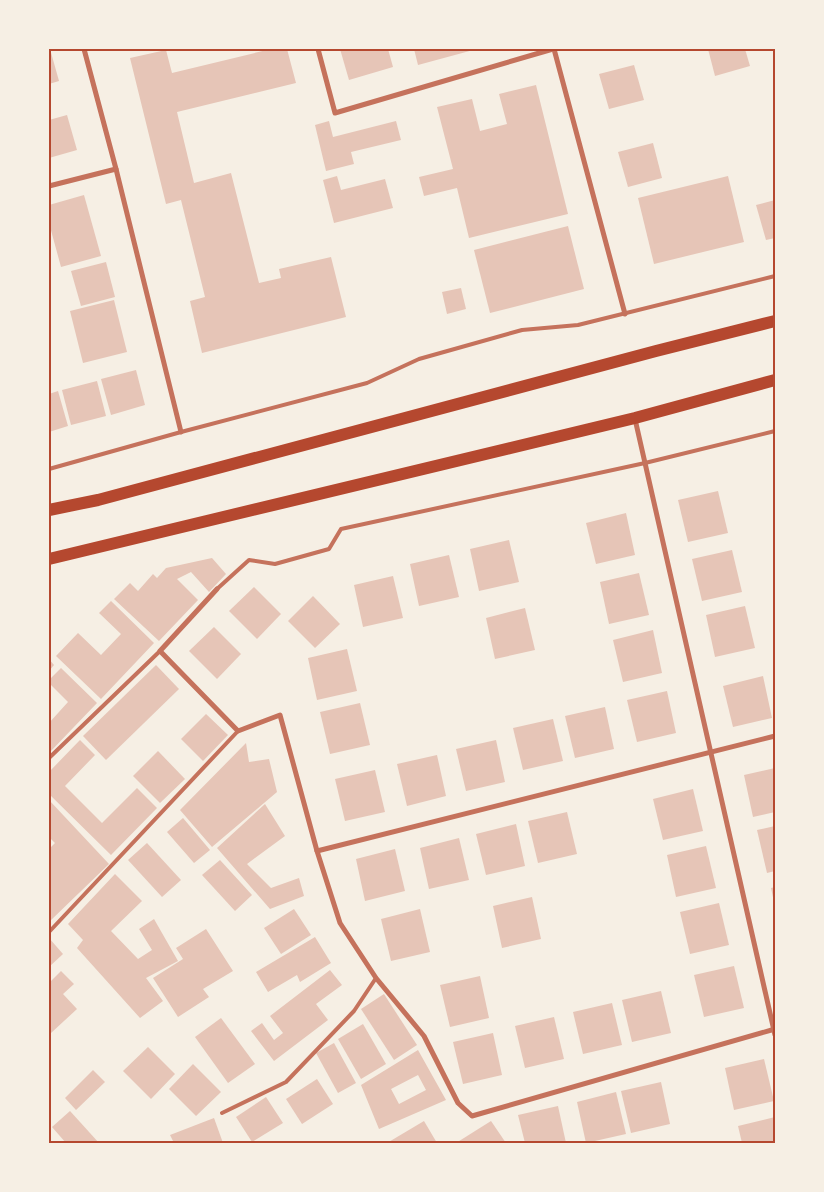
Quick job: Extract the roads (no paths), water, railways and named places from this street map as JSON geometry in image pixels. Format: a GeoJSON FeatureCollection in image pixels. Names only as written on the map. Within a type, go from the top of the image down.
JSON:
{"type":"FeatureCollection","features":[{"type":"Feature","properties":{"kind":"main road"},"geometry":{"type":"LineString","coordinates":[[49,510],[108,498],[656,351],[775,321]]}},
{"type":"Feature","properties":{"kind":"main road"},"geometry":{"type":"LineString","coordinates":[[49,558],[635,418],[775,380]]}},
{"type":"Feature","properties":{"kind":"street"},"geometry":{"type":"LineString","coordinates":[[84,49],[116,169],[181,432]]}},
{"type":"Feature","properties":{"kind":"street"},"geometry":{"type":"LineString","coordinates":[[318,49],[336,113],[554,49],[625,314]]}},
{"type":"Feature","properties":{"kind":"street"},"geometry":{"type":"LineString","coordinates":[[49,186],[116,169]]}},
{"type":"Feature","properties":{"kind":"street"},"geometry":{"type":"LineString","coordinates":[[218,589],[160,651],[238,731],[280,715],[316,851],[340,923],[376,978],[424,1036],[458,1103],[472,1116],[775,1031],[635,418]]}},
{"type":"Feature","properties":{"kind":"street"},"geometry":{"type":"LineString","coordinates":[[316,851],[775,736]]}},
{"type":"Feature","properties":{"kind":"lane"},"geometry":{"type":"LineString","coordinates":[[49,469],[367,383],[419,359],[522,330],[578,325],[775,276]]}},
{"type":"Feature","properties":{"kind":"lane"},"geometry":{"type":"LineString","coordinates":[[218,589],[249,560],[275,564],[329,549],[341,529],[645,463],[775,431]]}},
{"type":"Feature","properties":{"kind":"lane"},"geometry":{"type":"LineString","coordinates":[[49,758],[160,651]]}},
{"type":"Feature","properties":{"kind":"lane"},"geometry":{"type":"LineString","coordinates":[[49,932],[238,731]]}},
{"type":"Feature","properties":{"kind":"lane"},"geometry":{"type":"LineString","coordinates":[[222,1113],[286,1082],[354,1011],[376,978]]}}]}
